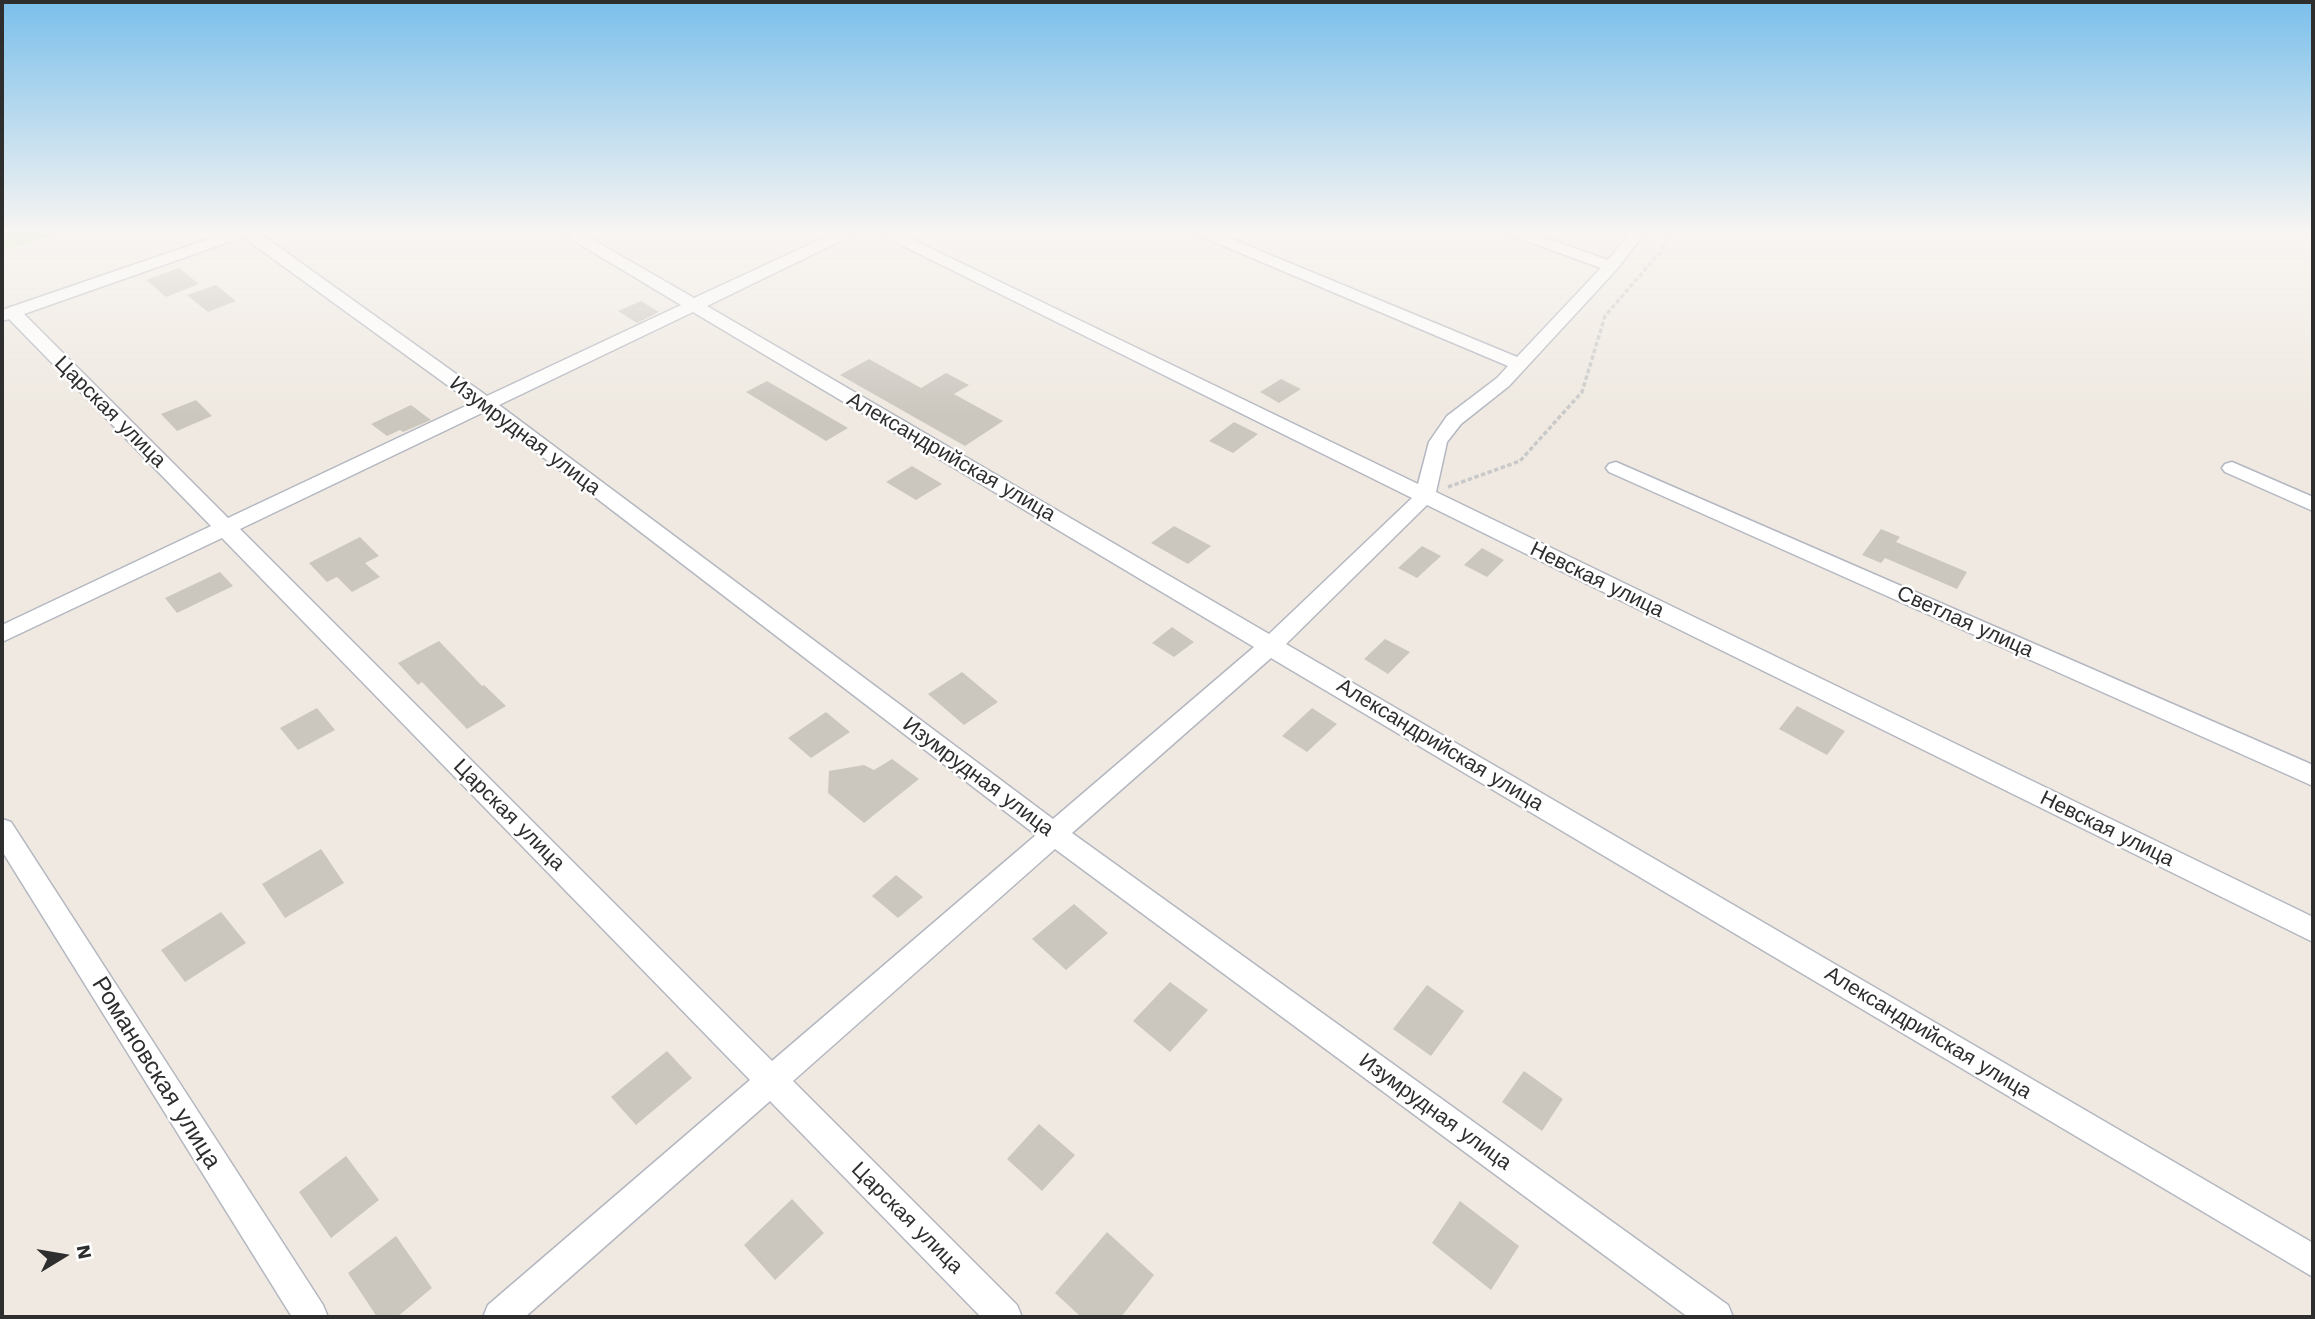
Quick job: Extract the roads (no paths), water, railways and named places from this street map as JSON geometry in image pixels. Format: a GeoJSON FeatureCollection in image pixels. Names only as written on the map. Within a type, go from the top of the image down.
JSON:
{"type":"FeatureCollection","features":[{"type":"Feature","properties":{"kind":"street"},"geometry":{"type":"LineString","coordinates":[[7,314],[71,292]]}},
{"type":"Feature","properties":{"kind":"street","name":"Изумрудная улица"},"geometry":{"type":"LineString","coordinates":[[331,292],[484,403],[1055,835],[1716,1317]]}},
{"type":"Feature","properties":{"kind":"street","name":"Александрийская улица"},"geometry":{"type":"LineString","coordinates":[[669,292],[2313,1261]]}},
{"type":"Feature","properties":{"kind":"street"},"geometry":{"type":"LineString","coordinates":[[2,634],[227,529],[484,403],[725,292]]}},
{"type":"Feature","properties":{"kind":"street","name":"Невская улица"},"geometry":{"type":"LineString","coordinates":[[1009,292],[2313,930]]}},
{"type":"Feature","properties":{"kind":"street"},"geometry":{"type":"LineString","coordinates":[[1346,292],[1519,365]]}},
{"type":"Feature","properties":{"kind":"street"},"geometry":{"type":"LineString","coordinates":[[500,1317],[1271,645],[1424,496],[1438,442],[1454,420],[1503,382],[1587,292]]}},
{"type":"Feature","properties":{"kind":"street","name":"Царская улица"},"geometry":{"type":"LineString","coordinates":[[7,314],[227,529],[1005,1317]]}},
{"type":"Feature","properties":{"kind":"street","name":"Светлая улица"},"geometry":{"type":"LineString","coordinates":[[1616,468],[2313,776]]}},
{"type":"Feature","properties":{"kind":"street"},"geometry":{"type":"LineString","coordinates":[[2232,468],[2313,505]]}},
{"type":"Feature","properties":{"kind":"street","name":"Романовская улица"},"geometry":{"type":"LineString","coordinates":[[2,829],[311,1317]]}}]}
